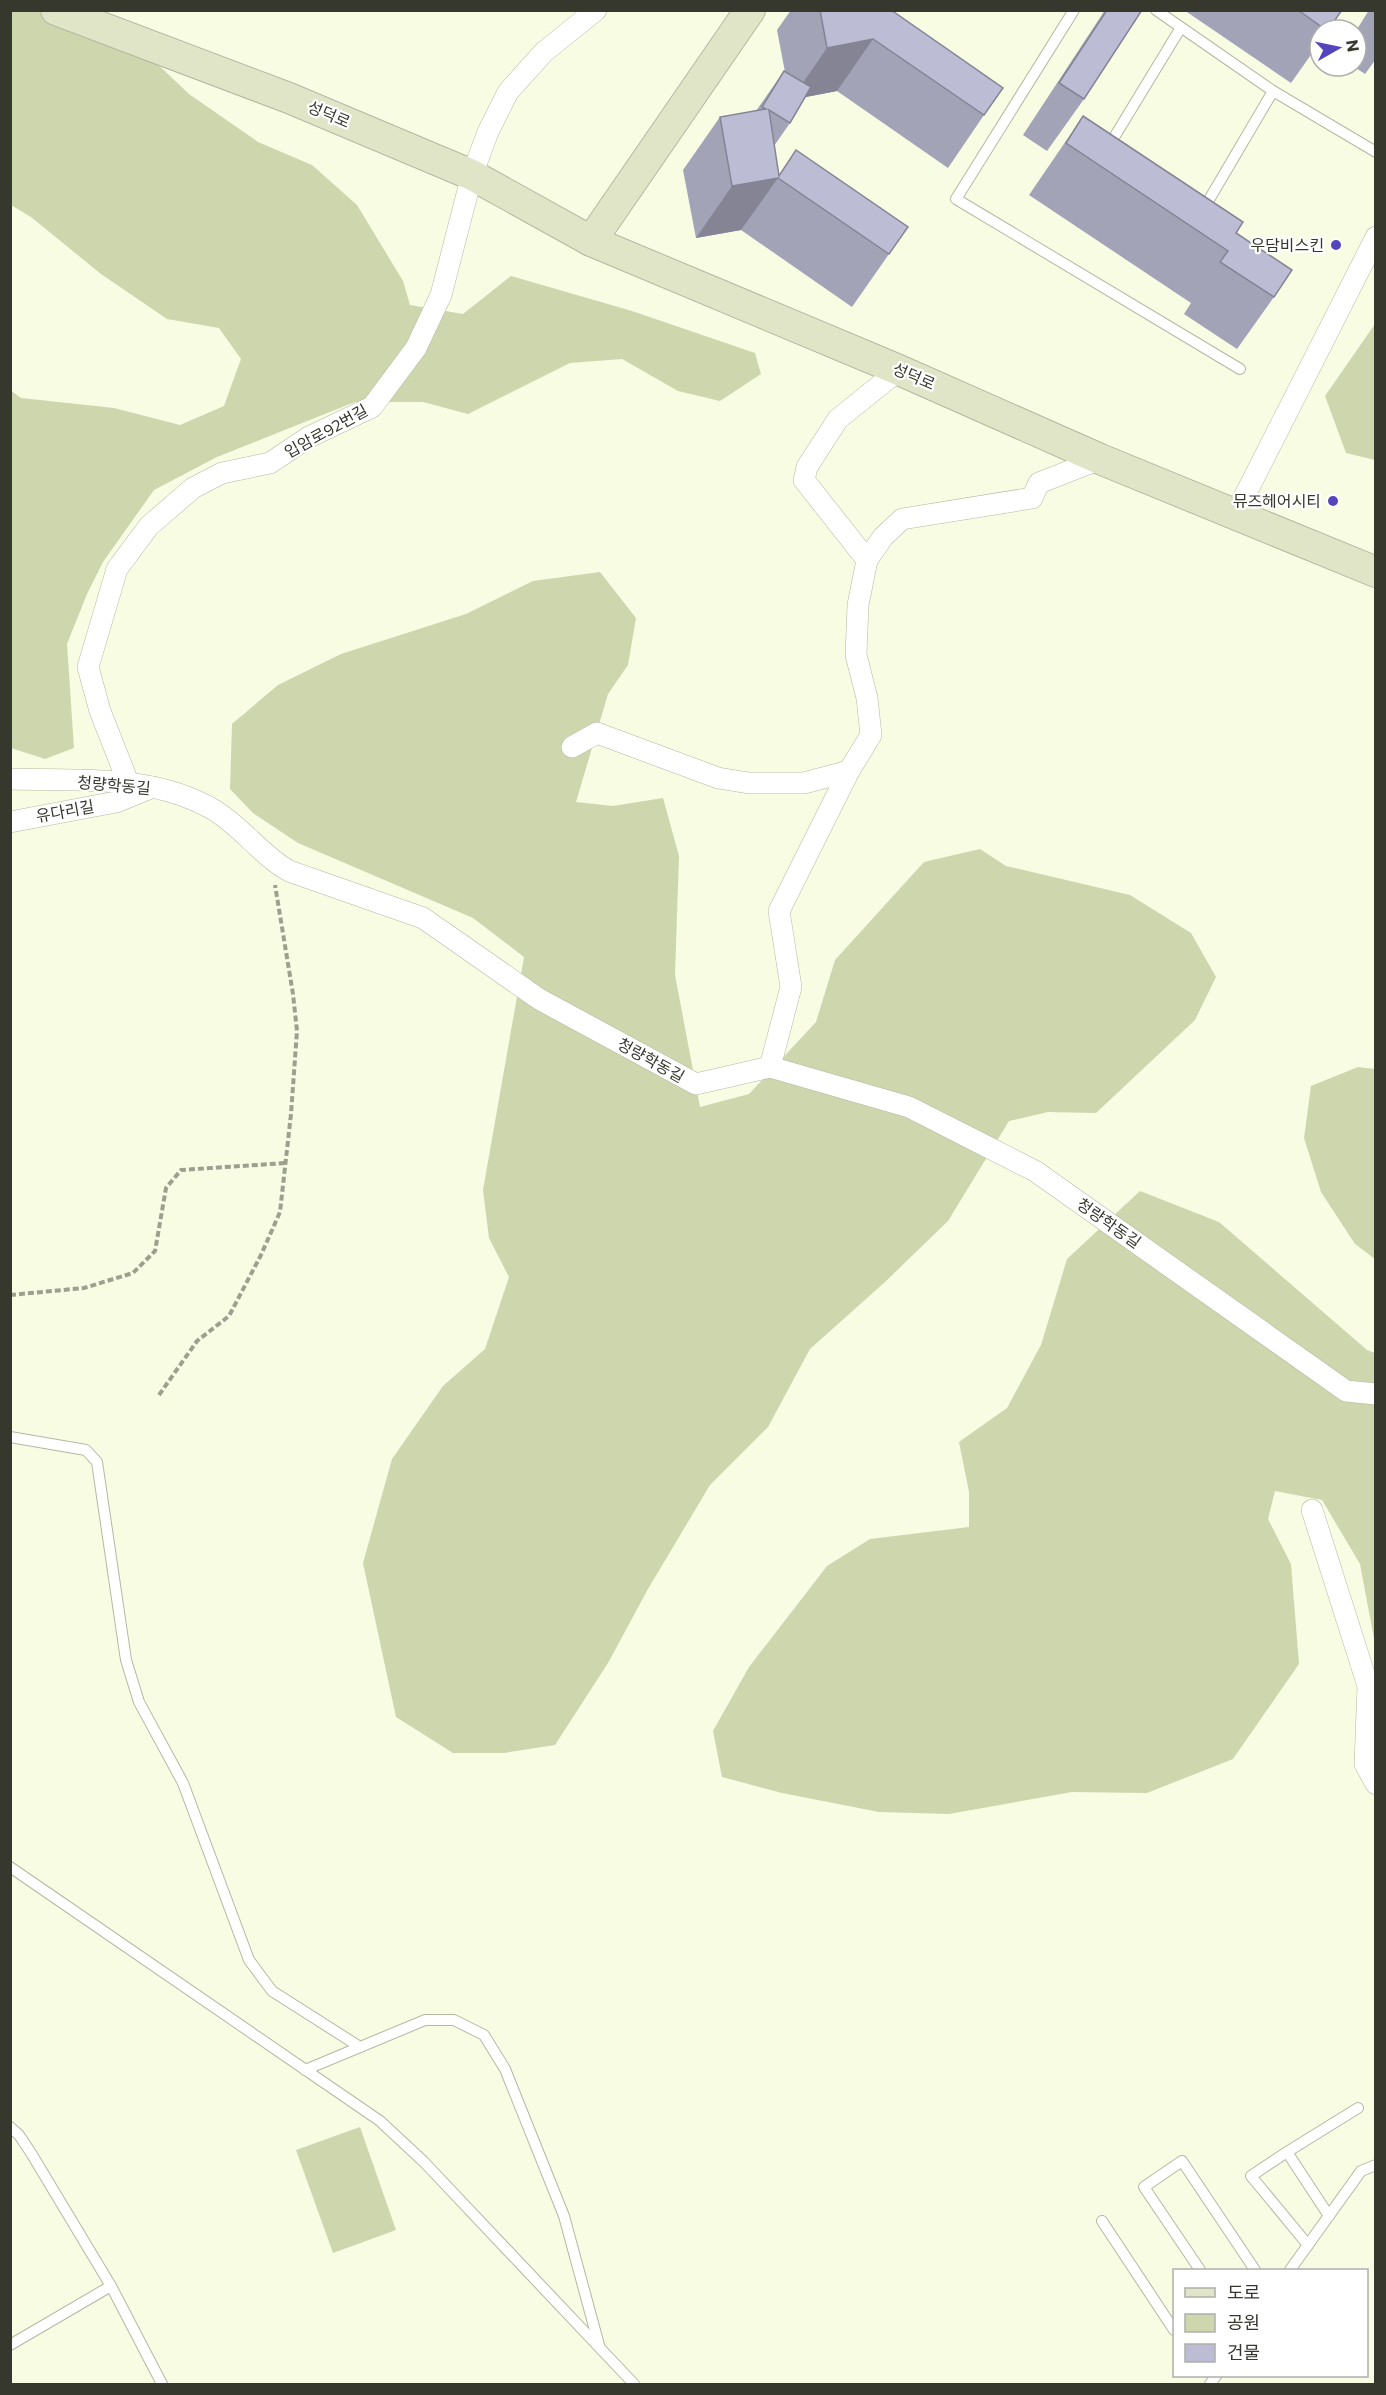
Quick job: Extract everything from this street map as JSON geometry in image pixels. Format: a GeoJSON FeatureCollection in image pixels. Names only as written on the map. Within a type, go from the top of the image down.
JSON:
{"type":"FeatureCollection","features":[{"type":"Feature","properties":{"kind":"street","name":"성덕로"},"geometry":{"type":"LineString","coordinates":[[56,10],[289,98],[472,175],[591,241],[899,370],[1100,459],[1376,572]]}},
{"type":"Feature","properties":{"kind":"street","name":"입암로92번길"},"geometry":{"type":"LineString","coordinates":[[128,782],[100,711],[88,668],[117,569],[149,526],[193,488],[222,473],[270,463],[309,437],[372,407],[416,348],[441,295],[472,175],[488,132],[508,92],[544,52],[596,10]]}},
{"type":"Feature","properties":{"kind":"street"},"geometry":{"type":"LineString","coordinates":[[591,241],[750,10]]}},
{"type":"Feature","properties":{"kind":"street"},"geometry":{"type":"LineString","coordinates":[[1235,515],[1376,237]]}},
{"type":"Feature","properties":{"kind":"street"},"geometry":{"type":"LineString","coordinates":[[867,560],[804,480],[807,467],[838,419],[899,370]]}},
{"type":"Feature","properties":{"kind":"street"},"geometry":{"type":"LineString","coordinates":[[770,1067],[791,987],[779,911],[849,771],[871,735],[867,698],[856,655],[858,605],[867,560],[883,537],[903,519],[1032,498],[1039,483],[1100,459]]}},
{"type":"Feature","properties":{"kind":"street"},"geometry":{"type":"LineString","coordinates":[[572,747],[597,733],[718,778],[749,783],[804,783],[849,771]]}},
{"type":"Feature","properties":{"kind":"street","name":"청량학동길"},"geometry":{"type":"LineString","coordinates":[[10,779],[128,782],[186,796],[214,811],[246,834],[274,862],[289,871],[423,918],[539,999],[696,1084],[770,1067],[909,1107],[1035,1171],[1346,1391],[1376,1394]]}},
{"type":"Feature","properties":{"kind":"street","name":"유다리길"},"geometry":{"type":"LineString","coordinates":[[10,822],[116,802],[153,787]]}},
{"type":"Feature","properties":{"kind":"street"},"geometry":{"type":"LineString","coordinates":[[1312,1509],[1368,1686],[1365,1764],[1376,1784]]}},
{"type":"Feature","properties":{"kind":"lane"},"geometry":{"type":"LineString","coordinates":[[1074,10],[956,199],[1240,369]]}},
{"type":"Feature","properties":{"kind":"lane"},"geometry":{"type":"LineString","coordinates":[[1156,10],[1180,29],[1273,91],[1376,152]]}},
{"type":"Feature","properties":{"kind":"lane"},"geometry":{"type":"LineString","coordinates":[[1111,164],[1102,157],[1180,29]]}},
{"type":"Feature","properties":{"kind":"lane"},"geometry":{"type":"LineString","coordinates":[[1197,219],[1273,91]]}},
{"type":"Feature","properties":{"kind":"lane"},"geometry":{"type":"LineString","coordinates":[[10,1437],[86,1450],[96,1462],[126,1660],[139,1702],[183,1783],[249,1960],[272,1991],[360,2047]]}},
{"type":"Feature","properties":{"kind":"lane"},"geometry":{"type":"LineString","coordinates":[[10,1868],[380,2121],[416,2155],[634,2385]]}},
{"type":"Feature","properties":{"kind":"lane"},"geometry":{"type":"LineString","coordinates":[[305,2070],[425,2020],[454,2020],[484,2035],[506,2069],[564,2216],[600,2348]]}},
{"type":"Feature","properties":{"kind":"lane"},"geometry":{"type":"LineString","coordinates":[[1308,2245],[1251,2176],[1358,2108]]}},
{"type":"Feature","properties":{"kind":"lane"},"geometry":{"type":"LineString","coordinates":[[10,2127],[19,2135],[31,2153],[111,2286],[162,2385]]}},
{"type":"Feature","properties":{"kind":"lane"},"geometry":{"type":"LineString","coordinates":[[1287,2152],[1329,2216]]}},
{"type":"Feature","properties":{"kind":"lane"},"geometry":{"type":"LineString","coordinates":[[1199,2269],[1144,2187],[1182,2161],[1251,2269]]}},
{"type":"Feature","properties":{"kind":"lane"},"geometry":{"type":"LineString","coordinates":[[1291,2269],[1361,2171],[1376,2165]]}},
{"type":"Feature","properties":{"kind":"lane"},"geometry":{"type":"LineString","coordinates":[[1102,2221],[1173,2328]]}},
{"type":"Feature","properties":{"kind":"lane"},"geometry":{"type":"LineString","coordinates":[[10,2345],[111,2286]]}},
{"type":"Feature","properties":{"kind":"path"},"geometry":{"type":"LineString","coordinates":[[159,1395],[197,1341],[229,1316],[261,1255],[280,1212],[297,1031],[274,879],[274,862]]}},
{"type":"Feature","properties":{"kind":"path"},"geometry":{"type":"LineString","coordinates":[[10,1296],[84,1288],[133,1273],[155,1251],[166,1188],[181,1170],[286,1163]]}},
{"type":"Feature","properties":{"kind":"green space"},"geometry":{"type":"Polygon","coordinates":[[[11,10],[72,11],[132,40],[189,94],[258,142],[312,165],[357,205],[403,281],[410,305],[463,314],[511,276],[632,311],[755,353],[761,374],[720,401],[678,391],[622,359],[570,363],[468,414],[423,402],[355,402],[217,457],[154,490],[103,562],[87,594],[67,644],[74,748],[45,759],[11,748],[10,390],[21,398],[114,408],[180,425],[224,406],[241,359],[219,328],[167,319],[101,274],[31,217],[11,205],[11,10]]]}},
{"type":"Feature","properties":{"kind":"green space"},"geometry":{"type":"Polygon","coordinates":[[[1375,324],[1375,460],[1346,453],[1325,396],[1375,324]]]}},
{"type":"Feature","properties":{"kind":"green space"},"geometry":{"type":"Polygon","coordinates":[[[600,572],[636,618],[628,665],[608,694],[576,802],[613,806],[663,798],[679,856],[675,975],[700,1107],[749,1094],[816,1022],[835,960],[924,862],[980,849],[1006,866],[1130,895],[1191,933],[1216,977],[1195,1020],[1096,1113],[1048,1112],[1009,1121],[948,1221],[885,1282],[810,1349],[768,1427],[710,1485],[648,1589],[608,1663],[555,1745],[504,1753],[453,1753],[396,1717],[363,1563],[392,1459],[443,1386],[485,1349],[509,1277],[489,1238],[483,1190],[524,957],[473,918],[298,843],[253,813],[230,789],[232,724],[278,685],[341,654],[466,614],[533,581],[600,572]]]}},
{"type":"Feature","properties":{"kind":"green space"},"geometry":{"type":"Polygon","coordinates":[[[1358,1067],[1375,1069],[1375,1259],[1355,1244],[1321,1192],[1304,1138],[1311,1086],[1358,1067]]]}},
{"type":"Feature","properties":{"kind":"green space"},"geometry":{"type":"Polygon","coordinates":[[[1140,1191],[1219,1222],[1367,1350],[1375,1353],[1375,1644],[1360,1564],[1322,1500],[1275,1491],[1268,1519],[1291,1564],[1299,1664],[1233,1759],[1147,1793],[1072,1792],[949,1814],[879,1812],[782,1793],[722,1777],[713,1731],[749,1667],[827,1566],[870,1539],[969,1527],[969,1492],[959,1442],[1007,1408],[1041,1345],[1067,1259],[1140,1191]]]}},
{"type":"Feature","properties":{"kind":"green space"},"geometry":{"type":"Polygon","coordinates":[[[360,2127],[396,2230],[333,2253],[296,2150],[360,2127]]]}},
{"type":"Feature","properties":{"kind":"building"},"geometry":{"type":"Polygon","coordinates":[[[820,10],[891,10],[1003,88],[984,115],[873,39],[827,48],[820,10]]]}},
{"type":"Feature","properties":{"kind":"building"},"geometry":{"type":"Polygon","coordinates":[[[1107,10],[1142,10],[1084,99],[1059,83],[1107,10]]]}},
{"type":"Feature","properties":{"kind":"building"},"geometry":{"type":"Polygon","coordinates":[[[1298,10],[1342,10],[1336,18],[1309,18],[1298,10]]]}},
{"type":"Feature","properties":{"kind":"building"},"geometry":{"type":"Polygon","coordinates":[[[784,71],[811,87],[790,123],[769,110],[779,176],[796,150],[908,227],[889,254],[778,178],[732,186],[720,117],[766,109],[762,107],[784,71]]]}},
{"type":"Feature","properties":{"kind":"building"},"geometry":{"type":"Polygon","coordinates":[[[1083,116],[1243,222],[1236,233],[1292,270],[1274,297],[1220,262],[1228,251],[1066,143],[1083,116]]]}},
{"type":"Feature","properties":{"kind":"place","name":"우담비스킨"},"geometry":{"type":"Point","coordinates":[1336,245]}},
{"type":"Feature","properties":{"kind":"place","name":"뮤즈헤어시티"},"geometry":{"type":"Point","coordinates":[1333,501]}}]}
